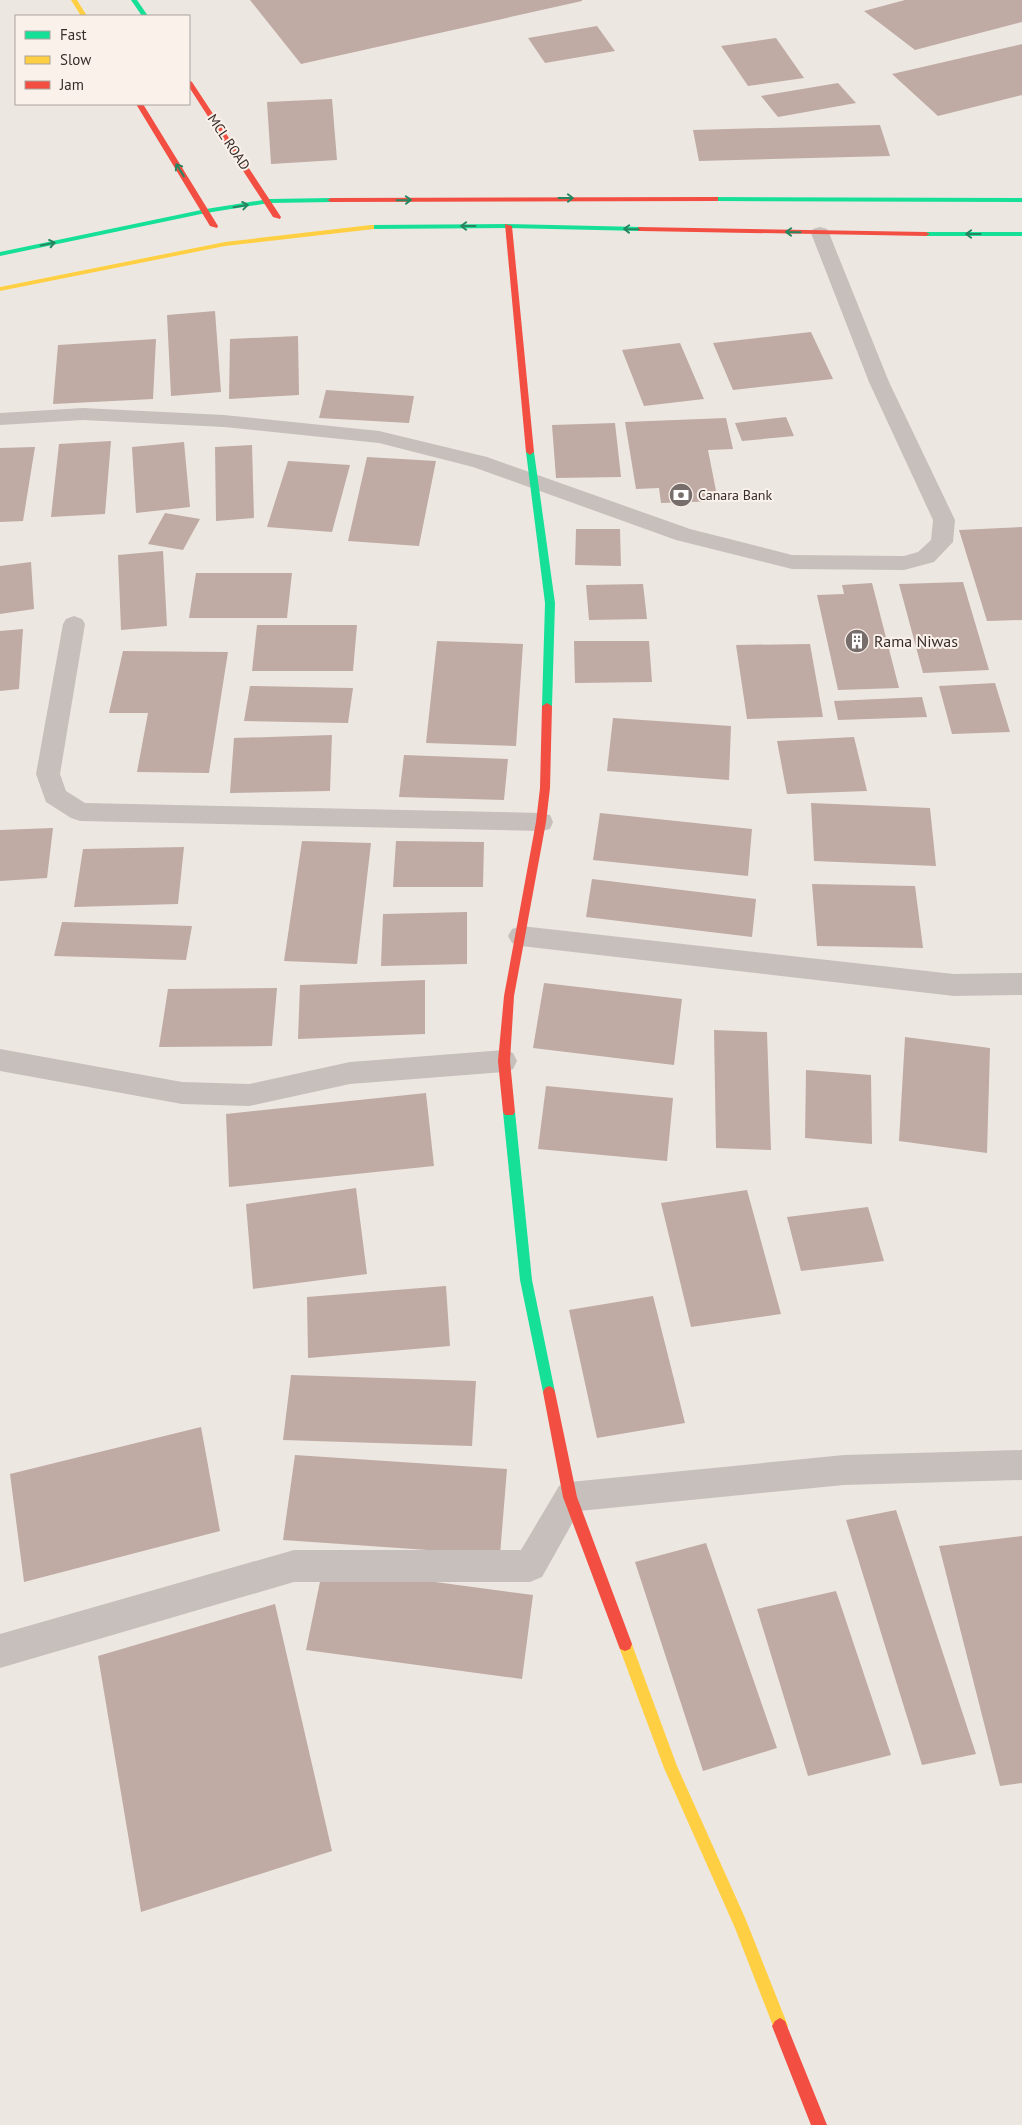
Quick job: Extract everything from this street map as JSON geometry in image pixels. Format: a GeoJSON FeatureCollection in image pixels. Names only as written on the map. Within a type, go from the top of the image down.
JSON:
{"type":"FeatureCollection","features":[{"type":"Feature","properties":{"kind":"street"},"geometry":{"type":"LineString","coordinates":[[74,0],[83,15]]}},
{"type":"Feature","properties":{"kind":"street"},"geometry":{"type":"LineString","coordinates":[[134,0],[144,15]]}},
{"type":"Feature","properties":{"kind":"street","name":"MCL ROAD"},"geometry":{"type":"LineString","coordinates":[[190,83],[269,201],[286,235]]}},
{"type":"Feature","properties":{"kind":"street"},"geometry":{"type":"LineString","coordinates":[[140,105],[225,244]]}},
{"type":"Feature","properties":{"kind":"street"},"geometry":{"type":"LineString","coordinates":[[0,254],[206,211],[269,201],[511,198],[1022,200]]}},
{"type":"Feature","properties":{"kind":"street"},"geometry":{"type":"LineString","coordinates":[[508,226],[519,326],[532,482],[550,603],[545,788],[541,822],[509,996],[504,1061],[526,1280],[570,1497],[671,1768],[741,1925],[819,2125]]}},
{"type":"Feature","properties":{"kind":"street"},"geometry":{"type":"LineString","coordinates":[[0,289],[225,244],[360,227],[508,226],[820,233],[1022,234]]}},
{"type":"Feature","properties":{"kind":"street"},"geometry":{"type":"LineString","coordinates":[[0,419],[83,414],[214,420],[379,437],[480,462],[684,535],[792,562],[904,562],[926,557],[942,542],[944,520],[879,382],[820,233]]}},
{"type":"Feature","properties":{"kind":"street"},"geometry":{"type":"LineString","coordinates":[[74,624],[48,774],[55,796],[80,812],[541,822]]}},
{"type":"Feature","properties":{"kind":"street"},"geometry":{"type":"LineString","coordinates":[[521,936],[954,985],[1022,984]]}},
{"type":"Feature","properties":{"kind":"street"},"geometry":{"type":"LineString","coordinates":[[570,1497],[844,1470],[1022,1465]]}},
{"type":"Feature","properties":{"kind":"street"},"geometry":{"type":"LineString","coordinates":[[0,1651],[294,1566],[530,1566],[570,1497]]}},
{"type":"Feature","properties":{"kind":"lane"},"geometry":{"type":"LineString","coordinates":[[0,1060],[182,1093],[249,1095],[350,1073],[504,1061]]}},
{"type":"Feature","properties":{"kind":"building"},"geometry":{"type":"Polygon","coordinates":[[[250,0],[582,0],[582,1],[301,64],[250,0]]]}},
{"type":"Feature","properties":{"kind":"building"},"geometry":{"type":"Polygon","coordinates":[[[905,0],[1022,0],[1022,22],[915,50],[864,11],[905,0]]]}},
{"type":"Feature","properties":{"kind":"building"},"geometry":{"type":"Polygon","coordinates":[[[597,26],[615,51],[545,63],[528,38],[597,26]]]}},
{"type":"Feature","properties":{"kind":"building"},"geometry":{"type":"Polygon","coordinates":[[[776,38],[804,78],[748,86],[721,46],[776,38]]]}},
{"type":"Feature","properties":{"kind":"building"},"geometry":{"type":"Polygon","coordinates":[[[1022,44],[1022,95],[938,116],[892,74],[1022,44]]]}},
{"type":"Feature","properties":{"kind":"building"},"geometry":{"type":"Polygon","coordinates":[[[838,83],[856,103],[778,117],[761,96],[838,83]]]}},
{"type":"Feature","properties":{"kind":"building"},"geometry":{"type":"Polygon","coordinates":[[[332,99],[337,160],[271,164],[267,102],[332,99]]]}},
{"type":"Feature","properties":{"kind":"building"},"geometry":{"type":"Polygon","coordinates":[[[880,125],[890,156],[699,161],[693,130],[880,125]]]}},
{"type":"Feature","properties":{"kind":"building"},"geometry":{"type":"Polygon","coordinates":[[[215,311],[221,392],[171,396],[167,315],[215,311]]]}},
{"type":"Feature","properties":{"kind":"building"},"geometry":{"type":"Polygon","coordinates":[[[811,332],[833,379],[733,390],[713,343],[811,332]]]}},
{"type":"Feature","properties":{"kind":"building"},"geometry":{"type":"Polygon","coordinates":[[[298,336],[299,395],[229,399],[230,339],[298,336]]]}},
{"type":"Feature","properties":{"kind":"building"},"geometry":{"type":"Polygon","coordinates":[[[156,339],[153,399],[53,404],[58,345],[156,339]]]}},
{"type":"Feature","properties":{"kind":"building"},"geometry":{"type":"Polygon","coordinates":[[[680,343],[704,399],[644,406],[622,350],[680,343]]]}},
{"type":"Feature","properties":{"kind":"building"},"geometry":{"type":"Polygon","coordinates":[[[326,390],[414,396],[409,423],[319,418],[326,390]]]}},
{"type":"Feature","properties":{"kind":"building"},"geometry":{"type":"Polygon","coordinates":[[[786,417],[794,436],[742,441],[735,423],[786,417]]]}},
{"type":"Feature","properties":{"kind":"building"},"geometry":{"type":"Polygon","coordinates":[[[726,418],[733,449],[708,450],[718,501],[661,503],[659,488],[636,489],[625,422],[726,418]]]}},
{"type":"Feature","properties":{"kind":"building"},"geometry":{"type":"Polygon","coordinates":[[[615,423],[621,477],[556,478],[552,425],[615,423]]]}},
{"type":"Feature","properties":{"kind":"building"},"geometry":{"type":"Polygon","coordinates":[[[111,441],[105,514],[51,517],[59,444],[111,441]]]}},
{"type":"Feature","properties":{"kind":"building"},"geometry":{"type":"Polygon","coordinates":[[[184,442],[190,507],[136,513],[132,447],[184,442]]]}},
{"type":"Feature","properties":{"kind":"building"},"geometry":{"type":"Polygon","coordinates":[[[252,445],[254,518],[216,521],[215,447],[252,445]]]}},
{"type":"Feature","properties":{"kind":"building"},"geometry":{"type":"Polygon","coordinates":[[[35,447],[23,521],[0,522],[0,448],[35,447]]]}},
{"type":"Feature","properties":{"kind":"building"},"geometry":{"type":"Polygon","coordinates":[[[367,457],[436,461],[419,546],[348,541],[367,457]]]}},
{"type":"Feature","properties":{"kind":"building"},"geometry":{"type":"Polygon","coordinates":[[[288,461],[350,465],[332,532],[267,527],[288,461]]]}},
{"type":"Feature","properties":{"kind":"building"},"geometry":{"type":"Polygon","coordinates":[[[165,513],[200,519],[183,550],[148,544],[165,513]]]}},
{"type":"Feature","properties":{"kind":"building"},"geometry":{"type":"Polygon","coordinates":[[[1022,527],[1022,620],[987,621],[959,530],[1022,527]]]}},
{"type":"Feature","properties":{"kind":"building"},"geometry":{"type":"Polygon","coordinates":[[[576,529],[620,529],[621,566],[575,565],[576,529]]]}},
{"type":"Feature","properties":{"kind":"building"},"geometry":{"type":"Polygon","coordinates":[[[163,551],[167,626],[121,630],[118,555],[163,551]]]}},
{"type":"Feature","properties":{"kind":"building"},"geometry":{"type":"Polygon","coordinates":[[[31,562],[34,609],[0,614],[0,566],[31,562]]]}},
{"type":"Feature","properties":{"kind":"building"},"geometry":{"type":"Polygon","coordinates":[[[196,573],[292,573],[287,618],[189,618],[196,573]]]}},
{"type":"Feature","properties":{"kind":"building"},"geometry":{"type":"Polygon","coordinates":[[[963,582],[989,670],[923,673],[899,584],[963,582]]]}},
{"type":"Feature","properties":{"kind":"building","name":"Rama Niwas"},"geometry":{"type":"Polygon","coordinates":[[[872,583],[899,688],[838,690],[817,595],[844,594],[842,585],[872,583]]]}},
{"type":"Feature","properties":{"kind":"building"},"geometry":{"type":"Polygon","coordinates":[[[643,584],[647,619],[589,620],[586,585],[643,584]]]}},
{"type":"Feature","properties":{"kind":"building"},"geometry":{"type":"Polygon","coordinates":[[[257,625],[357,625],[353,671],[252,671],[257,625]]]}},
{"type":"Feature","properties":{"kind":"building"},"geometry":{"type":"Polygon","coordinates":[[[23,629],[19,689],[0,691],[0,631],[23,629]]]}},
{"type":"Feature","properties":{"kind":"building"},"geometry":{"type":"Polygon","coordinates":[[[437,641],[523,644],[516,746],[426,743],[437,641]]]}},
{"type":"Feature","properties":{"kind":"building"},"geometry":{"type":"Polygon","coordinates":[[[574,641],[649,641],[652,682],[575,683],[574,641]]]}},
{"type":"Feature","properties":{"kind":"building"},"geometry":{"type":"Polygon","coordinates":[[[810,644],[823,717],[747,719],[736,645],[810,644]]]}},
{"type":"Feature","properties":{"kind":"building"},"geometry":{"type":"Polygon","coordinates":[[[123,651],[228,652],[209,773],[137,772],[148,713],[109,713],[123,651]]]}},
{"type":"Feature","properties":{"kind":"building"},"geometry":{"type":"Polygon","coordinates":[[[995,683],[1010,732],[952,734],[939,686],[995,683]]]}},
{"type":"Feature","properties":{"kind":"building"},"geometry":{"type":"Polygon","coordinates":[[[250,686],[353,688],[348,723],[244,721],[250,686]]]}},
{"type":"Feature","properties":{"kind":"building"},"geometry":{"type":"Polygon","coordinates":[[[922,697],[927,717],[838,720],[834,701],[922,697]]]}},
{"type":"Feature","properties":{"kind":"building"},"geometry":{"type":"Polygon","coordinates":[[[613,718],[731,726],[729,780],[607,771],[613,718]]]}},
{"type":"Feature","properties":{"kind":"building"},"geometry":{"type":"Polygon","coordinates":[[[332,735],[330,791],[230,793],[234,738],[332,735]]]}},
{"type":"Feature","properties":{"kind":"building"},"geometry":{"type":"Polygon","coordinates":[[[854,737],[867,791],[787,794],[777,741],[854,737]]]}},
{"type":"Feature","properties":{"kind":"building"},"geometry":{"type":"Polygon","coordinates":[[[404,755],[508,759],[504,800],[399,797],[404,755]]]}},
{"type":"Feature","properties":{"kind":"building"},"geometry":{"type":"Polygon","coordinates":[[[811,803],[930,808],[936,866],[814,861],[811,803]]]}},
{"type":"Feature","properties":{"kind":"building"},"geometry":{"type":"Polygon","coordinates":[[[600,813],[752,829],[748,876],[593,860],[600,813]]]}},
{"type":"Feature","properties":{"kind":"building"},"geometry":{"type":"Polygon","coordinates":[[[53,828],[47,878],[0,881],[0,830],[53,828]]]}},
{"type":"Feature","properties":{"kind":"building"},"geometry":{"type":"Polygon","coordinates":[[[302,841],[371,843],[357,964],[284,961],[302,841]]]}},
{"type":"Feature","properties":{"kind":"building"},"geometry":{"type":"Polygon","coordinates":[[[396,841],[484,842],[483,887],[393,887],[396,841]]]}},
{"type":"Feature","properties":{"kind":"building"},"geometry":{"type":"Polygon","coordinates":[[[184,847],[178,904],[74,907],[83,849],[184,847]]]}},
{"type":"Feature","properties":{"kind":"building"},"geometry":{"type":"Polygon","coordinates":[[[592,879],[756,899],[752,937],[586,917],[592,879]]]}},
{"type":"Feature","properties":{"kind":"building"},"geometry":{"type":"Polygon","coordinates":[[[812,884],[915,886],[923,948],[817,946],[812,884]]]}},
{"type":"Feature","properties":{"kind":"building"},"geometry":{"type":"Polygon","coordinates":[[[467,912],[467,964],[381,966],[383,914],[467,912]]]}},
{"type":"Feature","properties":{"kind":"building"},"geometry":{"type":"Polygon","coordinates":[[[62,922],[192,926],[186,960],[54,956],[62,922]]]}},
{"type":"Feature","properties":{"kind":"building"},"geometry":{"type":"Polygon","coordinates":[[[425,980],[425,1034],[298,1039],[300,985],[425,980]]]}},
{"type":"Feature","properties":{"kind":"building"},"geometry":{"type":"Polygon","coordinates":[[[544,983],[682,999],[674,1065],[533,1048],[544,983]]]}},
{"type":"Feature","properties":{"kind":"building"},"geometry":{"type":"Polygon","coordinates":[[[277,988],[272,1046],[159,1047],[168,989],[277,988]]]}},
{"type":"Feature","properties":{"kind":"building"},"geometry":{"type":"Polygon","coordinates":[[[714,1030],[767,1032],[771,1150],[716,1148],[714,1030]]]}},
{"type":"Feature","properties":{"kind":"building"},"geometry":{"type":"Polygon","coordinates":[[[905,1037],[990,1048],[987,1153],[899,1141],[905,1037]]]}},
{"type":"Feature","properties":{"kind":"building"},"geometry":{"type":"Polygon","coordinates":[[[806,1070],[871,1075],[872,1144],[805,1138],[806,1070]]]}},
{"type":"Feature","properties":{"kind":"building"},"geometry":{"type":"Polygon","coordinates":[[[546,1086],[673,1098],[667,1161],[538,1149],[546,1086]]]}},
{"type":"Feature","properties":{"kind":"building"},"geometry":{"type":"Polygon","coordinates":[[[426,1093],[434,1166],[229,1187],[226,1114],[426,1093]]]}},
{"type":"Feature","properties":{"kind":"building"},"geometry":{"type":"Polygon","coordinates":[[[356,1188],[367,1274],[253,1289],[246,1204],[356,1188]]]}},
{"type":"Feature","properties":{"kind":"building"},"geometry":{"type":"Polygon","coordinates":[[[747,1190],[781,1314],[691,1327],[661,1203],[747,1190]]]}},
{"type":"Feature","properties":{"kind":"building"},"geometry":{"type":"Polygon","coordinates":[[[868,1207],[884,1261],[801,1271],[787,1217],[868,1207]]]}},
{"type":"Feature","properties":{"kind":"building"},"geometry":{"type":"Polygon","coordinates":[[[446,1286],[450,1346],[308,1358],[307,1297],[446,1286]]]}},
{"type":"Feature","properties":{"kind":"building"},"geometry":{"type":"Polygon","coordinates":[[[653,1296],[685,1423],[597,1438],[569,1310],[653,1296]]]}},
{"type":"Feature","properties":{"kind":"building"},"geometry":{"type":"Polygon","coordinates":[[[291,1375],[476,1381],[472,1446],[283,1440],[291,1375]]]}},
{"type":"Feature","properties":{"kind":"building"},"geometry":{"type":"Polygon","coordinates":[[[201,1427],[220,1531],[24,1582],[10,1474],[201,1427]]]}},
{"type":"Feature","properties":{"kind":"building"},"geometry":{"type":"Polygon","coordinates":[[[295,1455],[507,1469],[500,1555],[283,1540],[295,1455]]]}},
{"type":"Feature","properties":{"kind":"building"},"geometry":{"type":"Polygon","coordinates":[[[896,1510],[976,1754],[922,1765],[846,1520],[896,1510]]]}},
{"type":"Feature","properties":{"kind":"building"},"geometry":{"type":"Polygon","coordinates":[[[1022,1536],[1022,1783],[1000,1786],[939,1546],[1022,1536]]]}},
{"type":"Feature","properties":{"kind":"building"},"geometry":{"type":"Polygon","coordinates":[[[706,1543],[777,1748],[703,1771],[635,1562],[706,1543]]]}},
{"type":"Feature","properties":{"kind":"building"},"geometry":{"type":"Polygon","coordinates":[[[323,1567],[533,1595],[522,1679],[306,1650],[323,1567]]]}},
{"type":"Feature","properties":{"kind":"building"},"geometry":{"type":"Polygon","coordinates":[[[836,1591],[891,1755],[808,1776],[757,1609],[836,1591]]]}},
{"type":"Feature","properties":{"kind":"building"},"geometry":{"type":"Polygon","coordinates":[[[275,1604],[332,1851],[141,1912],[98,1656],[275,1604]]]}},
{"type":"Feature","properties":{"kind":"traffic: fast"},"geometry":{"type":"LineString","coordinates":[[134,0],[144,15]]}},
{"type":"Feature","properties":{"kind":"traffic: fast"},"geometry":{"type":"LineString","coordinates":[[715,199],[1022,200]]}},
{"type":"Feature","properties":{"kind":"traffic: fast"},"geometry":{"type":"LineString","coordinates":[[0,254],[206,211],[269,201],[331,200]]}},
{"type":"Feature","properties":{"kind":"traffic: fast"},"geometry":{"type":"LineString","coordinates":[[371,227],[508,226],[641,229]]}},
{"type":"Feature","properties":{"kind":"traffic: fast"},"geometry":{"type":"LineString","coordinates":[[926,234],[1022,234]]}},
{"type":"Feature","properties":{"kind":"traffic: fast"},"geometry":{"type":"LineString","coordinates":[[530,452],[550,603],[547,706]]}},
{"type":"Feature","properties":{"kind":"traffic: fast"},"geometry":{"type":"LineString","coordinates":[[509,1112],[526,1280],[549,1392]]}},
{"type":"Feature","properties":{"kind":"traffic: slow"},"geometry":{"type":"LineString","coordinates":[[74,0],[83,15]]}},
{"type":"Feature","properties":{"kind":"traffic: slow"},"geometry":{"type":"LineString","coordinates":[[0,289],[225,244],[371,227]]}},
{"type":"Feature","properties":{"kind":"traffic: slow"},"geometry":{"type":"LineString","coordinates":[[625,1644],[671,1768],[741,1925],[780,2026]]}},
{"type":"Feature","properties":{"kind":"traffic: jam"},"geometry":{"type":"LineString","coordinates":[[190,84],[277,217]]}},
{"type":"Feature","properties":{"kind":"traffic: jam"},"geometry":{"type":"LineString","coordinates":[[140,105],[214,226]]}},
{"type":"Feature","properties":{"kind":"traffic: jam"},"geometry":{"type":"LineString","coordinates":[[331,200],[715,199]]}},
{"type":"Feature","properties":{"kind":"traffic: jam"},"geometry":{"type":"LineString","coordinates":[[508,226],[530,452]]}},
{"type":"Feature","properties":{"kind":"traffic: jam"},"geometry":{"type":"LineString","coordinates":[[641,229],[926,234]]}},
{"type":"Feature","properties":{"kind":"traffic: jam"},"geometry":{"type":"LineString","coordinates":[[509,1112],[504,1061],[509,996],[541,822],[545,788],[547,706]]}},
{"type":"Feature","properties":{"kind":"traffic: jam"},"geometry":{"type":"LineString","coordinates":[[549,1392],[570,1497],[625,1644]]}},
{"type":"Feature","properties":{"kind":"traffic: jam"},"geometry":{"type":"LineString","coordinates":[[780,2026],[819,2125]]}},
{"type":"Feature","properties":{"kind":"place","name":"Canara Bank"},"geometry":{"type":"Point","coordinates":[681,495]}},
{"type":"Feature","properties":{"kind":"place","name":"Rama Niwas"},"geometry":{"type":"Point","coordinates":[857,641]}}]}
